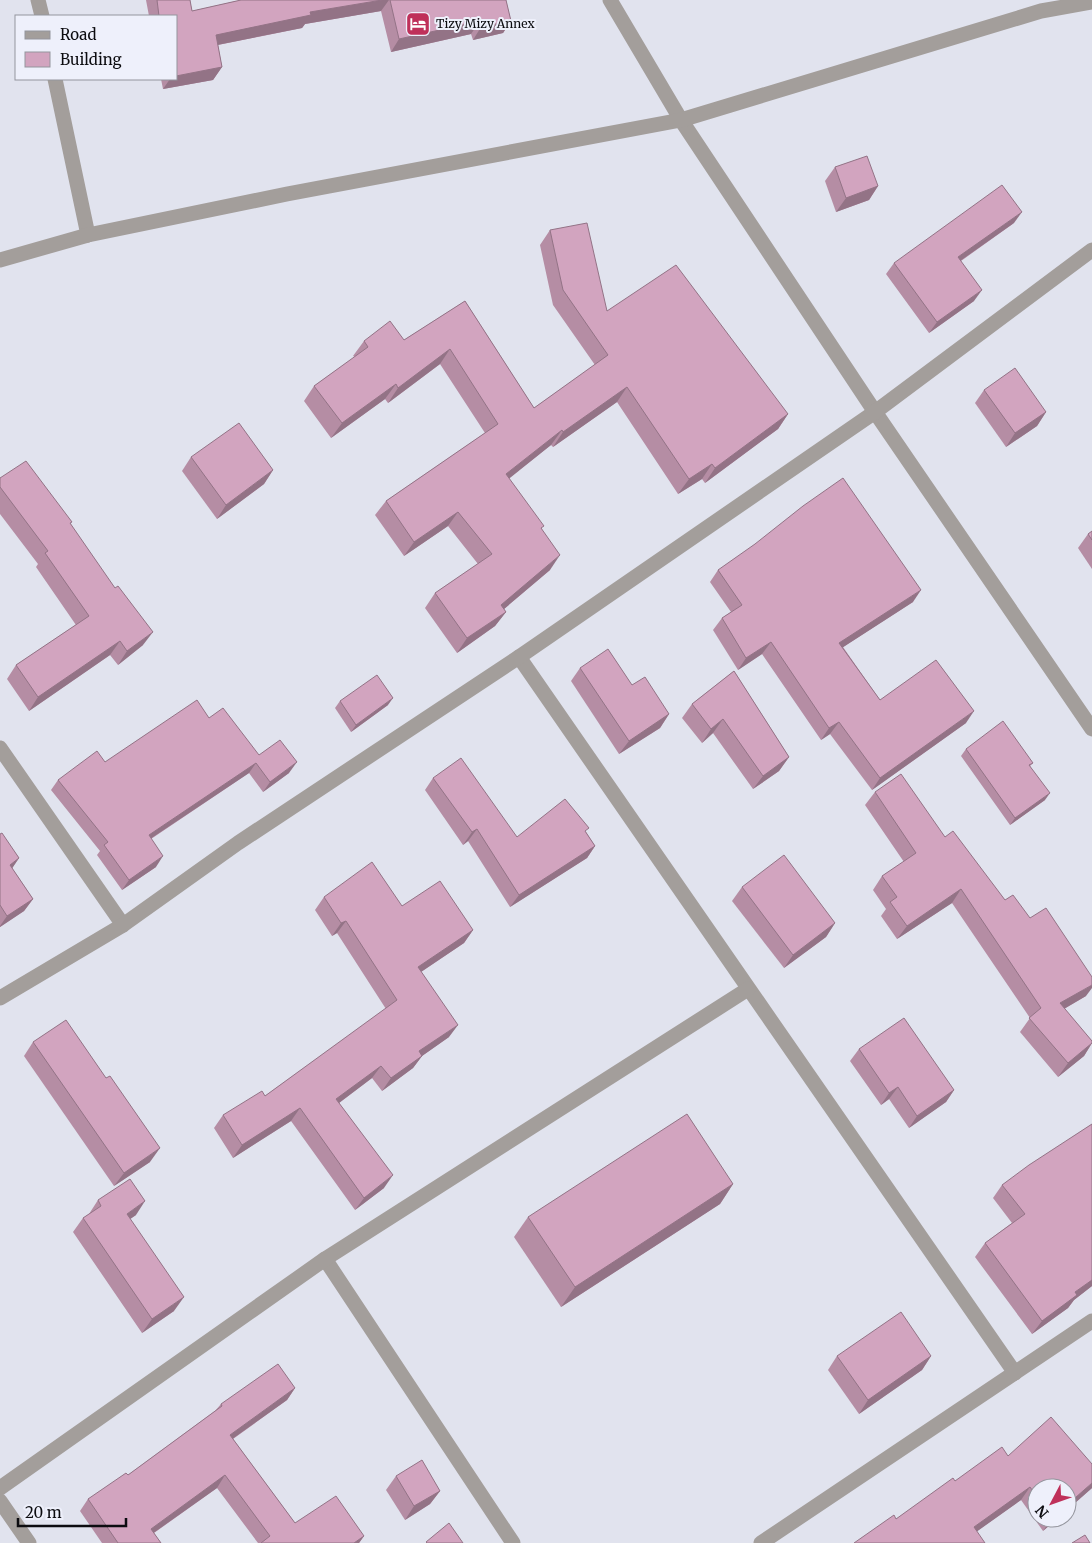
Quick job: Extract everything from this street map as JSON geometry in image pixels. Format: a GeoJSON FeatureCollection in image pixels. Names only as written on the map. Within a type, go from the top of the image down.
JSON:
{"type":"FeatureCollection","features":[{"type":"Feature","properties":{"kind":"street"},"geometry":{"type":"LineString","coordinates":[[38,0],[42,15]]}},
{"type":"Feature","properties":{"kind":"street"},"geometry":{"type":"LineString","coordinates":[[610,0],[681,120],[875,412],[1092,729]]}},
{"type":"Feature","properties":{"kind":"street"},"geometry":{"type":"LineString","coordinates":[[0,260],[88,235],[287,194],[681,120],[1037,6],[1092,2]]}},
{"type":"Feature","properties":{"kind":"street"},"geometry":{"type":"LineString","coordinates":[[55,80],[88,235]]}},
{"type":"Feature","properties":{"kind":"street"},"geometry":{"type":"LineString","coordinates":[[0,998],[123,925],[238,843],[519,657],[875,412],[1092,250]]}},
{"type":"Feature","properties":{"kind":"street"},"geometry":{"type":"LineString","coordinates":[[519,657],[1015,1373]]}},
{"type":"Feature","properties":{"kind":"street"},"geometry":{"type":"LineString","coordinates":[[0,748],[123,925]]}},
{"type":"Feature","properties":{"kind":"street"},"geometry":{"type":"LineString","coordinates":[[0,1488],[325,1259],[748,989]]}},
{"type":"Feature","properties":{"kind":"street"},"geometry":{"type":"LineString","coordinates":[[325,1259],[513,1543]]}},
{"type":"Feature","properties":{"kind":"street"},"geometry":{"type":"LineString","coordinates":[[761,1543],[1092,1321]]}},
{"type":"Feature","properties":{"kind":"street"},"geometry":{"type":"LineString","coordinates":[[0,1500],[29,1543]]}},
{"type":"Feature","properties":{"kind":"building"},"geometry":{"type":"Polygon","coordinates":[[[157,0],[190,0],[192,11],[241,0],[382,0],[310,12],[311,15],[216,35],[222,67],[178,76],[178,15],[159,15],[157,0]]]}},
{"type":"Feature","properties":{"kind":"building"},"geometry":{"type":"Polygon","coordinates":[[[390,0],[506,0],[511,21],[481,27],[480,21],[399,39],[390,0]]]}},
{"type":"Feature","properties":{"kind":"building"},"geometry":{"type":"Polygon","coordinates":[[[867,156],[878,186],[846,198],[835,167],[867,156]]]}},
{"type":"Feature","properties":{"kind":"building"},"geometry":{"type":"Polygon","coordinates":[[[1002,185],[1022,212],[958,257],[982,290],[937,322],[894,263],[1002,185]]]}},
{"type":"Feature","properties":{"kind":"building"},"geometry":{"type":"Polygon","coordinates":[[[587,223],[607,311],[676,265],[788,414],[715,468],[712,464],[689,479],[627,387],[563,432],[562,430],[506,474],[544,526],[541,528],[560,555],[501,605],[506,612],[467,638],[435,593],[492,554],[458,512],[414,542],[386,501],[498,424],[450,349],[398,388],[396,384],[342,423],[314,386],[368,347],[364,341],[390,321],[404,340],[465,301],[534,408],[608,355],[563,290],[550,230],[587,223]]]}},
{"type":"Feature","properties":{"kind":"building"},"geometry":{"type":"Polygon","coordinates":[[[1015,368],[1046,412],[1015,433],[984,390],[1015,368]]]}},
{"type":"Feature","properties":{"kind":"building"},"geometry":{"type":"Polygon","coordinates":[[[239,423],[273,470],[226,505],[191,457],[239,423]]]}},
{"type":"Feature","properties":{"kind":"building"},"geometry":{"type":"Polygon","coordinates":[[[26,461],[72,522],[70,523],[115,588],[118,586],[153,632],[127,651],[120,641],[38,697],[16,665],[89,616],[45,553],[48,551],[0,487],[0,478],[26,461]]]}},
{"type":"Feature","properties":{"kind":"building"},"geometry":{"type":"Polygon","coordinates":[[[843,478],[921,590],[839,643],[880,700],[936,660],[974,711],[880,778],[839,722],[829,728],[771,642],[746,658],[722,618],[742,605],[718,570],[843,478]]]}},
{"type":"Feature","properties":{"kind":"building"},"geometry":{"type":"Polygon","coordinates":[[[1092,531],[1092,540],[1088,534],[1092,531]]]}},
{"type":"Feature","properties":{"kind":"building"},"geometry":{"type":"Polygon","coordinates":[[[608,649],[632,685],[645,677],[669,714],[629,741],[580,668],[608,649]]]}},
{"type":"Feature","properties":{"kind":"building"},"geometry":{"type":"Polygon","coordinates":[[[734,671],[789,757],[763,776],[723,719],[711,729],[692,704],[734,671]]]}},
{"type":"Feature","properties":{"kind":"building"},"geometry":{"type":"Polygon","coordinates":[[[377,675],[393,698],[356,725],[340,701],[377,675]]]}},
{"type":"Feature","properties":{"kind":"building"},"geometry":{"type":"Polygon","coordinates":[[[197,700],[209,718],[223,708],[259,755],[280,740],[297,762],[270,782],[256,763],[149,835],[163,856],[129,880],[104,845],[108,842],[58,780],[97,751],[105,762],[197,700]]]}},
{"type":"Feature","properties":{"kind":"building"},"geometry":{"type":"Polygon","coordinates":[[[1003,721],[1033,763],[1029,765],[1050,793],[1015,818],[966,749],[1003,721]]]}},
{"type":"Feature","properties":{"kind":"building"},"geometry":{"type":"Polygon","coordinates":[[[461,758],[517,837],[565,799],[589,828],[585,831],[595,846],[519,895],[477,829],[472,832],[433,778],[461,758]]]}},
{"type":"Feature","properties":{"kind":"building"},"geometry":{"type":"Polygon","coordinates":[[[901,774],[945,837],[953,831],[1005,900],[1013,895],[1030,918],[1046,908],[1092,977],[1092,985],[1060,1003],[1092,1041],[1068,1063],[1029,1018],[1041,1008],[961,889],[907,926],[890,902],[897,897],[882,876],[916,853],[875,792],[901,774]]]}},
{"type":"Feature","properties":{"kind":"building"},"geometry":{"type":"Polygon","coordinates":[[[2,833],[19,858],[10,865],[33,899],[7,916],[0,905],[0,834],[2,833]]]}},
{"type":"Feature","properties":{"kind":"building"},"geometry":{"type":"Polygon","coordinates":[[[784,855],[835,923],[793,955],[742,887],[784,855]]]}},
{"type":"Feature","properties":{"kind":"building"},"geometry":{"type":"Polygon","coordinates":[[[372,862],[402,906],[440,881],[473,930],[418,967],[458,1025],[419,1051],[422,1056],[391,1078],[381,1066],[336,1099],[393,1175],[364,1198],[300,1108],[242,1145],[223,1115],[262,1091],[265,1096],[397,1000],[346,921],[341,923],[324,897],[372,862]]]}},
{"type":"Feature","properties":{"kind":"building"},"geometry":{"type":"Polygon","coordinates":[[[904,1018],[954,1090],[917,1116],[898,1087],[889,1093],[859,1049],[904,1018]]]}},
{"type":"Feature","properties":{"kind":"building"},"geometry":{"type":"Polygon","coordinates":[[[66,1020],[106,1078],[110,1076],[160,1148],[124,1173],[33,1042],[66,1020]]]}},
{"type":"Feature","properties":{"kind":"building"},"geometry":{"type":"Polygon","coordinates":[[[687,1114],[733,1184],[575,1287],[528,1217],[687,1114]]]}},
{"type":"Feature","properties":{"kind":"building"},"geometry":{"type":"Polygon","coordinates":[[[1092,1124],[1092,1280],[1075,1292],[1077,1295],[1042,1321],[985,1243],[1025,1214],[1002,1185],[1092,1124]]]}},
{"type":"Feature","properties":{"kind":"building"},"geometry":{"type":"Polygon","coordinates":[[[130,1179],[145,1201],[127,1214],[184,1297],[152,1319],[83,1218],[101,1206],[98,1200],[130,1179]]]}},
{"type":"Feature","properties":{"kind":"building"},"geometry":{"type":"Polygon","coordinates":[[[901,1312],[931,1356],[868,1400],[837,1356],[901,1312]]]}},
{"type":"Feature","properties":{"kind":"building"},"geometry":{"type":"Polygon","coordinates":[[[278,1364],[295,1388],[230,1435],[295,1523],[336,1496],[364,1536],[354,1543],[261,1543],[270,1536],[225,1475],[151,1529],[161,1543],[118,1543],[88,1499],[126,1473],[128,1475],[222,1406],[221,1404],[278,1364]]]}},
{"type":"Feature","properties":{"kind":"building"},"geometry":{"type":"Polygon","coordinates":[[[1051,1417],[1092,1464],[1092,1483],[1077,1496],[1077,1478],[1027,1478],[1027,1489],[974,1527],[985,1543],[854,1543],[894,1515],[896,1519],[953,1478],[955,1481],[1002,1447],[1008,1456],[1051,1417]]]}},
{"type":"Feature","properties":{"kind":"building"},"geometry":{"type":"Polygon","coordinates":[[[422,1460],[440,1491],[414,1506],[396,1476],[422,1460]]]}},
{"type":"Feature","properties":{"kind":"building"},"geometry":{"type":"Polygon","coordinates":[[[449,1523],[463,1543],[426,1542],[449,1523]]]}},
{"type":"Feature","properties":{"kind":"building"},"geometry":{"type":"Polygon","coordinates":[[[1085,1535],[1090,1543],[1072,1543],[1085,1535]]]}},
{"type":"Feature","properties":{"kind":"place","name":"Tizy Mizy Annex"},"geometry":{"type":"Point","coordinates":[418,24]}}]}
